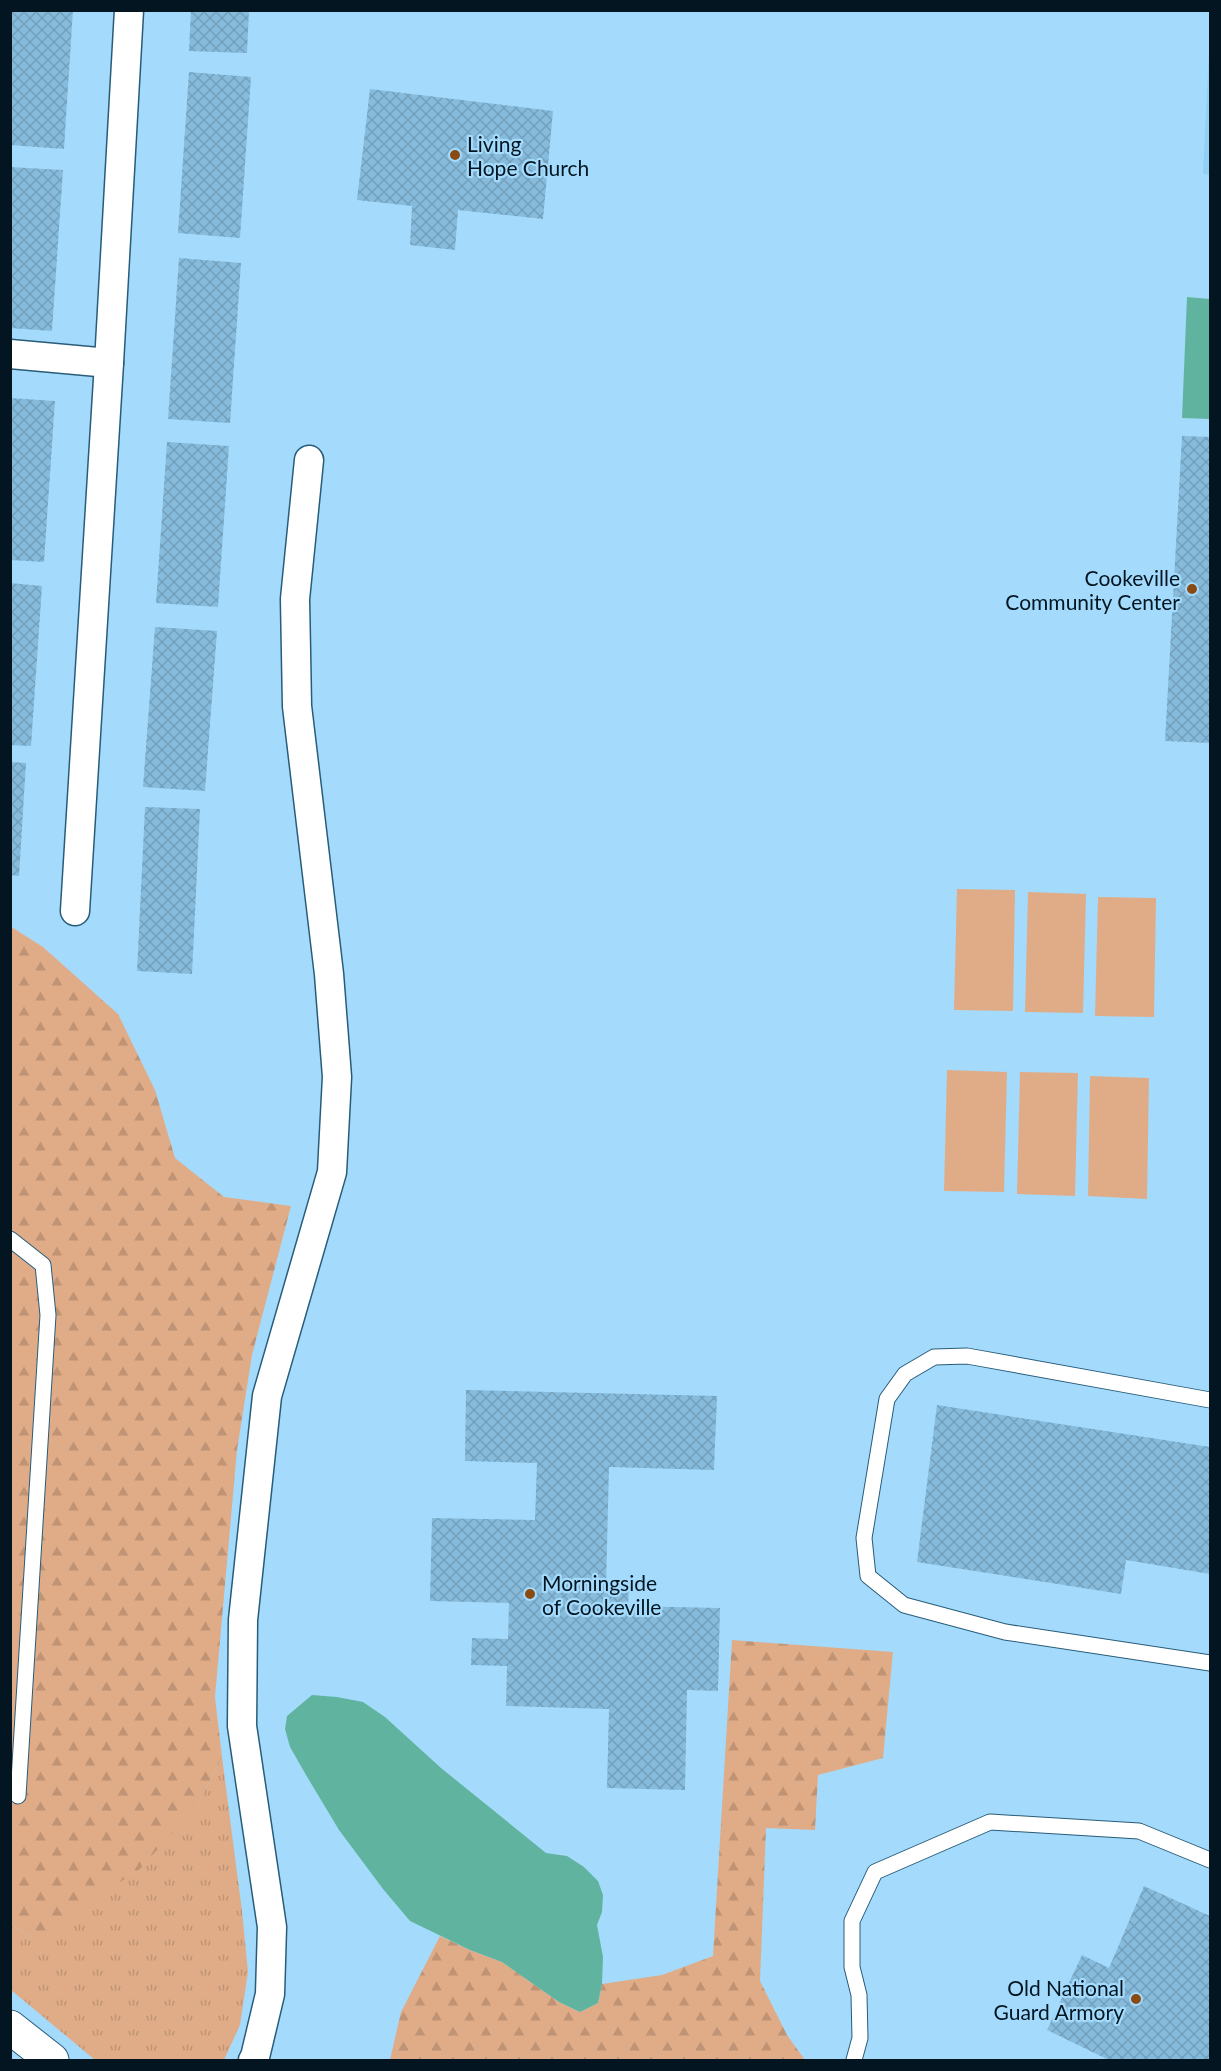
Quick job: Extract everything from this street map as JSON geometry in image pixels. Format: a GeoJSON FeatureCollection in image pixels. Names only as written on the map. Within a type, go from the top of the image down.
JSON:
{"type":"FeatureCollection","features":[{"type":"Feature","properties":{"kind":"main road"},"geometry":{"type":"LineString","coordinates":[[10,2027],[52,2061]]}},
{"type":"Feature","properties":{"kind":"street"},"geometry":{"type":"LineString","coordinates":[[75,911],[129,10]]}},
{"type":"Feature","properties":{"kind":"street"},"geometry":{"type":"LineString","coordinates":[[10,354],[109,363]]}},
{"type":"Feature","properties":{"kind":"street"},"geometry":{"type":"LineString","coordinates":[[253,2061],[270,1994],[272,1927],[242,1726],[243,1620],[267,1396],[332,1172],[336,1077],[329,974],[297,706],[296,599],[309,460]]}},
{"type":"Feature","properties":{"kind":"lane"},"geometry":{"type":"LineString","coordinates":[[10,1239],[43,1265],[48,1315],[17,1717],[18,1797]]}},
{"type":"Feature","properties":{"kind":"lane"},"geometry":{"type":"LineString","coordinates":[[1210,1400],[967,1356],[934,1357],[905,1374],[887,1398],[864,1538],[868,1576],[904,1605],[1005,1632],[1210,1663]]}},
{"type":"Feature","properties":{"kind":"lane"},"geometry":{"type":"LineString","coordinates":[[854,2061],[860,2038],[859,1995],[852,1967],[852,1921],[875,1872],[990,1822],[1139,1831],[1210,1860]]}},
{"type":"Feature","properties":{"kind":"shaded area"},"geometry":{"type":"Polygon","coordinates":[[[1210,31],[1210,175],[1203,174],[1210,31]]]}},
{"type":"Feature","properties":{"kind":"shaded area"},"geometry":{"type":"Polygon","coordinates":[[[1187,297],[1210,299],[1210,419],[1182,418],[1187,297]]]}},
{"type":"Feature","properties":{"kind":"shaded area"},"geometry":{"type":"Polygon","coordinates":[[[312,1695],[363,1702],[385,1717],[441,1768],[546,1853],[567,1856],[584,1867],[598,1881],[603,1895],[602,1912],[597,1925],[603,1957],[602,1984],[598,2003],[580,2012],[559,2002],[502,1962],[470,1950],[410,1921],[339,1830],[290,1747],[285,1729],[287,1716],[312,1695]]]}},
{"type":"Feature","properties":{"kind":"green space"},"geometry":{"type":"Polygon","coordinates":[[[957,889],[1015,890],[1013,1011],[954,1010],[957,889]]]}},
{"type":"Feature","properties":{"kind":"green space"},"geometry":{"type":"Polygon","coordinates":[[[1028,892],[1086,894],[1083,1013],[1025,1012],[1028,892]]]}},
{"type":"Feature","properties":{"kind":"green space"},"geometry":{"type":"Polygon","coordinates":[[[1098,897],[1156,898],[1154,1017],[1095,1016],[1098,897]]]}},
{"type":"Feature","properties":{"kind":"green space"},"geometry":{"type":"Polygon","coordinates":[[[10,926],[43,947],[118,1014],[155,1090],[175,1158],[224,1197],[291,1206],[252,1355],[237,1450],[215,1697],[222,1757],[198,1804],[140,1869],[34,1939],[10,1924],[10,926]]]}},
{"type":"Feature","properties":{"kind":"green space"},"geometry":{"type":"Polygon","coordinates":[[[947,1070],[1007,1072],[1004,1192],[944,1191],[947,1070]]]}},
{"type":"Feature","properties":{"kind":"green space"},"geometry":{"type":"Polygon","coordinates":[[[1020,1072],[1078,1073],[1075,1196],[1017,1194],[1020,1072]]]}},
{"type":"Feature","properties":{"kind":"green space"},"geometry":{"type":"Polygon","coordinates":[[[1090,1076],[1149,1078],[1147,1199],[1088,1196],[1090,1076]]]}},
{"type":"Feature","properties":{"kind":"green space"},"geometry":{"type":"Polygon","coordinates":[[[732,1640],[893,1652],[883,1758],[818,1775],[815,1830],[766,1828],[760,1981],[787,2035],[805,2060],[390,2060],[401,2012],[440,1936],[502,1962],[559,2002],[580,2012],[598,2003],[602,1984],[662,1975],[713,1956],[732,1640]]]}},
{"type":"Feature","properties":{"kind":"green space"},"geometry":{"type":"Polygon","coordinates":[[[222,1757],[248,1972],[240,2025],[224,2060],[95,2060],[11,1990],[10,1924],[34,1939],[198,1804],[222,1757]]]}},
{"type":"Feature","properties":{"kind":"building"},"geometry":{"type":"Polygon","coordinates":[[[11,10],[73,10],[64,149],[10,145],[11,10]]]}},
{"type":"Feature","properties":{"kind":"building"},"geometry":{"type":"Polygon","coordinates":[[[191,10],[249,10],[247,53],[189,51],[191,10]]]}},
{"type":"Feature","properties":{"kind":"building"},"geometry":{"type":"Polygon","coordinates":[[[189,72],[251,77],[240,238],[178,233],[189,72]]]}},
{"type":"Feature","properties":{"kind":"building","name":"Living Hope Church"},"geometry":{"type":"Polygon","coordinates":[[[370,89],[553,111],[543,219],[458,210],[455,250],[410,245],[412,206],[357,200],[370,89]]]}},
{"type":"Feature","properties":{"kind":"building"},"geometry":{"type":"Polygon","coordinates":[[[10,167],[63,170],[52,331],[10,328],[10,167]]]}},
{"type":"Feature","properties":{"kind":"building"},"geometry":{"type":"Polygon","coordinates":[[[179,258],[241,263],[230,423],[168,419],[179,258]]]}},
{"type":"Feature","properties":{"kind":"building"},"geometry":{"type":"Polygon","coordinates":[[[10,398],[55,401],[44,562],[10,560],[10,398]]]}},
{"type":"Feature","properties":{"kind":"building","name":"Cookeville Community Center"},"geometry":{"type":"Polygon","coordinates":[[[1182,436],[1210,437],[1210,743],[1165,741],[1182,436]]]}},
{"type":"Feature","properties":{"kind":"building"},"geometry":{"type":"Polygon","coordinates":[[[167,442],[229,446],[218,607],[156,603],[167,442]]]}},
{"type":"Feature","properties":{"kind":"building"},"geometry":{"type":"Polygon","coordinates":[[[10,583],[42,586],[31,746],[10,745],[10,583]]]}},
{"type":"Feature","properties":{"kind":"building"},"geometry":{"type":"Polygon","coordinates":[[[155,627],[217,631],[205,791],[143,787],[155,627]]]}},
{"type":"Feature","properties":{"kind":"building"},"geometry":{"type":"Polygon","coordinates":[[[10,762],[26,763],[19,876],[10,875],[10,762]]]}},
{"type":"Feature","properties":{"kind":"building"},"geometry":{"type":"Polygon","coordinates":[[[145,807],[200,809],[192,974],[137,971],[145,807]]]}},
{"type":"Feature","properties":{"kind":"building","name":"Morningside of Cookeville"},"geometry":{"type":"Polygon","coordinates":[[[466,1390],[717,1396],[714,1470],[609,1467],[606,1586],[629,1587],[628,1606],[720,1608],[718,1691],[687,1690],[685,1790],[607,1788],[609,1709],[506,1706],[507,1666],[471,1665],[472,1638],[508,1639],[509,1603],[430,1601],[432,1518],[535,1520],[537,1463],[465,1461],[466,1390]]]}},
{"type":"Feature","properties":{"kind":"building"},"geometry":{"type":"Polygon","coordinates":[[[937,1405],[1210,1447],[1210,1574],[1126,1560],[1121,1594],[917,1562],[937,1405]]]}},
{"type":"Feature","properties":{"kind":"building","name":"Old National Guard Armory"},"geometry":{"type":"Polygon","coordinates":[[[1144,1886],[1210,1916],[1210,2060],[1109,2060],[1047,2030],[1082,1955],[1109,1968],[1144,1886]]]}},
{"type":"Feature","properties":{"kind":"place","name":"Living Hope Church"},"geometry":{"type":"Point","coordinates":[455,155]}},
{"type":"Feature","properties":{"kind":"place","name":"Cookeville Community Center"},"geometry":{"type":"Point","coordinates":[1192,589]}},
{"type":"Feature","properties":{"kind":"place","name":"Morningside of Cookeville"},"geometry":{"type":"Point","coordinates":[530,1594]}},
{"type":"Feature","properties":{"kind":"place","name":"Old National Guard Armory"},"geometry":{"type":"Point","coordinates":[1136,1999]}}]}
